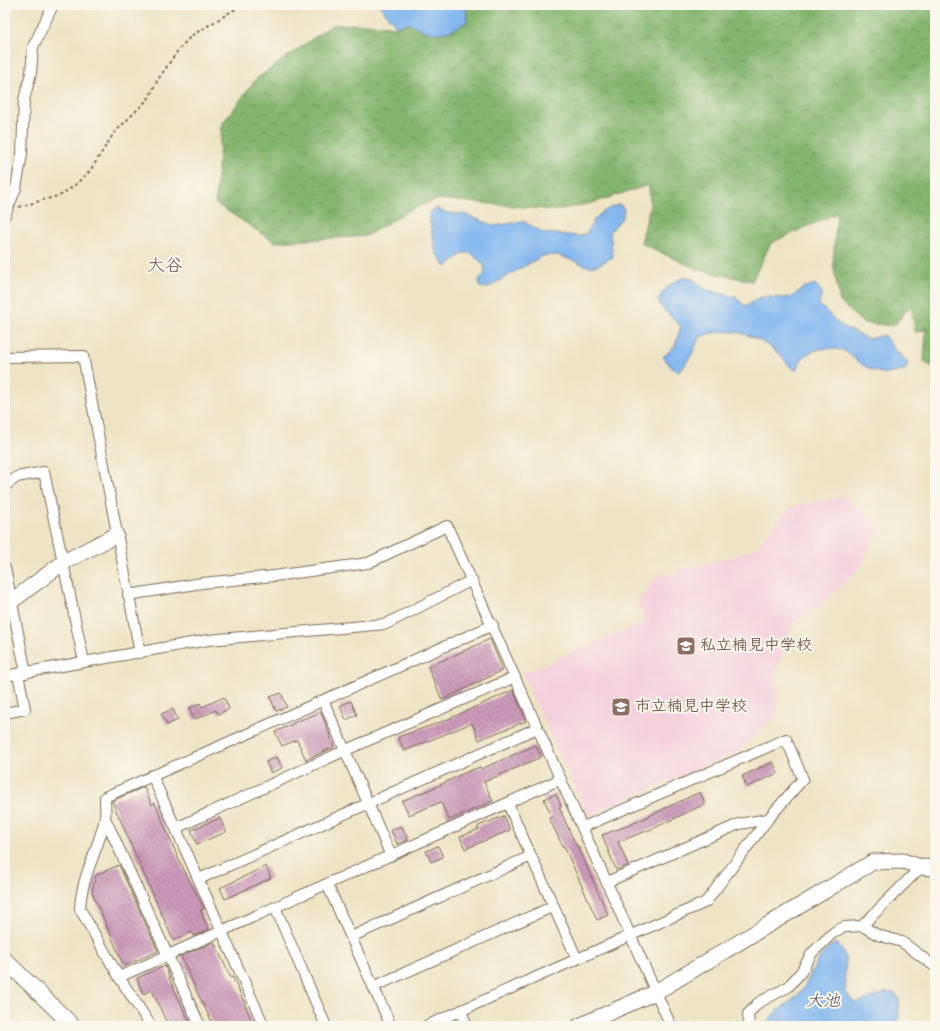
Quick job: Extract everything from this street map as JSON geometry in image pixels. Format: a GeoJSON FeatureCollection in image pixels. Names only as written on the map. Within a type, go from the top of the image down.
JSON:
{"type":"FeatureCollection","features":[{"type":"Feature","properties":{"kind":"street"},"geometry":{"type":"LineString","coordinates":[[6,213],[16,188],[22,154],[24,100],[31,73],[33,47],[53,5]]}},
{"type":"Feature","properties":{"kind":"street"},"geometry":{"type":"LineString","coordinates":[[5,357],[82,356],[140,653]]}},
{"type":"Feature","properties":{"kind":"street"},"geometry":{"type":"LineString","coordinates":[[5,486],[17,477],[44,472],[84,662]]}},
{"type":"Feature","properties":{"kind":"street"},"geometry":{"type":"LineString","coordinates":[[128,594],[202,583],[274,576],[368,563],[447,526],[671,1026]]}},
{"type":"Feature","properties":{"kind":"street"},"geometry":{"type":"LineString","coordinates":[[8,604],[64,562],[116,535]]}},
{"type":"Feature","properties":{"kind":"street"},"geometry":{"type":"LineString","coordinates":[[5,568],[8,604],[22,673],[25,709],[5,713]]}},
{"type":"Feature","properties":{"kind":"street"},"geometry":{"type":"LineString","coordinates":[[5,676],[208,640],[386,624],[472,580]]}},
{"type":"Feature","properties":{"kind":"street"},"geometry":{"type":"LineString","coordinates":[[151,1026],[80,909],[80,898],[85,878],[105,818],[105,797],[492,625]]}},
{"type":"Feature","properties":{"kind":"street"},"geometry":{"type":"LineString","coordinates":[[176,828],[346,750],[515,677]]}},
{"type":"Feature","properties":{"kind":"street"},"geometry":{"type":"LineString","coordinates":[[323,700],[391,856]]}},
{"type":"Feature","properties":{"kind":"street"},"geometry":{"type":"LineString","coordinates":[[199,879],[537,728]]}},
{"type":"Feature","properties":{"kind":"street"},"geometry":{"type":"LineString","coordinates":[[426,1026],[706,902],[768,819],[803,779],[786,739],[583,827]]}},
{"type":"Feature","properties":{"kind":"street"},"geometry":{"type":"LineString","coordinates":[[152,775],[264,1026]]}},
{"type":"Feature","properties":{"kind":"street"},"geometry":{"type":"LineString","coordinates":[[120,977],[561,779]]}},
{"type":"Feature","properties":{"kind":"street"},"geometry":{"type":"LineString","coordinates":[[508,804],[577,959]]}},
{"type":"Feature","properties":{"kind":"street"},"geometry":{"type":"LineString","coordinates":[[105,818],[200,1026]]}},
{"type":"Feature","properties":{"kind":"street"},"geometry":{"type":"LineString","coordinates":[[606,882],[739,824],[768,819]]}},
{"type":"Feature","properties":{"kind":"street"},"geometry":{"type":"LineString","coordinates":[[352,937],[531,856]]}},
{"type":"Feature","properties":{"kind":"street"},"geometry":{"type":"LineString","coordinates":[[579,1026],[656,992],[874,862],[903,861],[928,867]]}},
{"type":"Feature","properties":{"kind":"street"},"geometry":{"type":"LineString","coordinates":[[862,926],[928,867]]}},
{"type":"Feature","properties":{"kind":"street"},"geometry":{"type":"LineString","coordinates":[[327,884],[391,1026]]}},
{"type":"Feature","properties":{"kind":"street"},"geometry":{"type":"LineString","coordinates":[[373,987],[554,906]]}},
{"type":"Feature","properties":{"kind":"street"},"geometry":{"type":"LineString","coordinates":[[275,907],[326,1026]]}},
{"type":"Feature","properties":{"kind":"street"},"geometry":{"type":"LineString","coordinates":[[749,1026],[748,1014],[758,1002],[788,987],[801,972],[812,953],[834,932],[844,927],[862,926],[878,935],[902,942],[933,965]]}},
{"type":"Feature","properties":{"kind":"street"},"geometry":{"type":"LineString","coordinates":[[5,960],[72,1026]]}},
{"type":"Feature","properties":{"kind":"street"},"geometry":{"type":"LineString","coordinates":[[461,1011],[467,1026]]}},
{"type":"Feature","properties":{"kind":"path"},"geometry":{"type":"LineString","coordinates":[[6,213],[61,195],[75,185],[90,171],[114,133],[149,98],[158,81],[179,49],[191,36],[242,5]]}},
{"type":"Feature","properties":{"kind":"shaded area","name":"私立楠見中学校"},"geometry":{"type":"Polygon","coordinates":[[[845,496],[879,526],[860,569],[821,605],[793,622],[776,670],[777,717],[735,753],[588,815],[522,674],[645,622],[637,602],[658,576],[734,556],[756,548],[790,507],[845,496]]]}},
{"type":"Feature","properties":{"kind":"green space"},"geometry":{"type":"Polygon","coordinates":[[[466,5],[935,5],[935,368],[924,362],[926,330],[915,332],[911,305],[894,326],[863,323],[840,302],[833,263],[837,213],[771,243],[752,281],[699,270],[641,243],[650,206],[649,185],[592,203],[555,210],[439,199],[409,210],[366,236],[275,242],[215,203],[222,124],[256,79],[332,25],[366,24],[397,27],[408,23],[430,33],[467,22],[466,5]]]}},
{"type":"Feature","properties":{"kind":"water"},"geometry":{"type":"Polygon","coordinates":[[[379,5],[466,5],[467,21],[460,26],[441,33],[429,32],[408,23],[397,27],[379,5]]]}},
{"type":"Feature","properties":{"kind":"water"},"geometry":{"type":"Polygon","coordinates":[[[617,205],[621,205],[624,210],[622,218],[610,232],[613,257],[598,265],[590,267],[558,255],[542,256],[487,288],[479,287],[479,280],[485,274],[484,265],[471,253],[463,253],[446,267],[436,253],[429,217],[429,213],[436,208],[447,213],[464,214],[495,226],[523,221],[543,233],[580,236],[587,233],[599,215],[617,205]]]}},
{"type":"Feature","properties":{"kind":"water"},"geometry":{"type":"Polygon","coordinates":[[[685,277],[690,277],[707,290],[735,297],[745,306],[762,297],[791,298],[803,288],[815,284],[822,292],[819,304],[840,325],[868,339],[884,335],[893,348],[908,362],[906,369],[892,373],[879,372],[861,364],[844,351],[828,348],[808,353],[803,357],[797,370],[789,366],[779,354],[770,347],[751,336],[741,333],[720,332],[699,338],[692,354],[681,371],[673,369],[663,357],[675,346],[681,326],[662,308],[658,300],[669,286],[685,277]]]}},
{"type":"Feature","properties":{"kind":"water","name":"大池"},"geometry":{"type":"Polygon","coordinates":[[[837,943],[843,951],[845,957],[845,983],[851,999],[857,1003],[887,992],[895,993],[899,999],[899,1023],[901,1026],[767,1026],[772,1016],[797,996],[824,953],[837,943]]]}},
{"type":"Feature","properties":{"kind":"building"},"geometry":{"type":"Polygon","coordinates":[[[490,639],[503,670],[442,700],[428,667],[490,639]]]}},
{"type":"Feature","properties":{"kind":"building"},"geometry":{"type":"Polygon","coordinates":[[[513,690],[526,721],[479,740],[472,723],[404,751],[398,737],[444,721],[513,690]]]}},
{"type":"Feature","properties":{"kind":"building"},"geometry":{"type":"Polygon","coordinates":[[[281,693],[287,707],[276,711],[270,697],[281,693]]]}},
{"type":"Feature","properties":{"kind":"building"},"geometry":{"type":"Polygon","coordinates":[[[224,697],[229,709],[218,714],[216,710],[194,720],[189,708],[200,703],[202,707],[224,697]]]}},
{"type":"Feature","properties":{"kind":"building"},"geometry":{"type":"Polygon","coordinates":[[[351,701],[357,715],[346,720],[340,706],[351,701]]]}},
{"type":"Feature","properties":{"kind":"building"},"geometry":{"type":"Polygon","coordinates":[[[173,709],[178,720],[167,725],[161,714],[173,709]]]}},
{"type":"Feature","properties":{"kind":"building"},"geometry":{"type":"Polygon","coordinates":[[[321,712],[334,747],[306,760],[297,740],[282,746],[275,732],[321,712]]]}},
{"type":"Feature","properties":{"kind":"building"},"geometry":{"type":"Polygon","coordinates":[[[536,745],[541,757],[484,782],[493,801],[449,820],[441,802],[409,815],[402,801],[464,773],[480,767],[481,769],[536,745]]]}},
{"type":"Feature","properties":{"kind":"building"},"geometry":{"type":"Polygon","coordinates":[[[277,757],[282,768],[271,773],[266,762],[277,757]]]}},
{"type":"Feature","properties":{"kind":"building"},"geometry":{"type":"Polygon","coordinates":[[[773,762],[778,773],[747,787],[742,776],[773,762]]]}},
{"type":"Feature","properties":{"kind":"building"},"geometry":{"type":"Polygon","coordinates":[[[144,787],[152,805],[155,803],[178,858],[204,909],[200,910],[209,930],[194,936],[192,932],[173,940],[112,801],[144,787]]]}},
{"type":"Feature","properties":{"kind":"building"},"geometry":{"type":"Polygon","coordinates":[[[700,792],[705,804],[654,828],[618,842],[628,865],[616,870],[602,835],[630,825],[700,792]]]}},
{"type":"Feature","properties":{"kind":"building"},"geometry":{"type":"Polygon","coordinates":[[[556,794],[561,806],[559,807],[608,915],[597,920],[564,846],[563,847],[549,818],[552,817],[544,799],[556,794]]]}},
{"type":"Feature","properties":{"kind":"building"},"geometry":{"type":"Polygon","coordinates":[[[504,816],[510,830],[465,849],[460,837],[479,829],[478,826],[504,816]]]}},
{"type":"Feature","properties":{"kind":"building"},"geometry":{"type":"Polygon","coordinates":[[[220,818],[226,832],[197,844],[191,830],[220,818]]]}},
{"type":"Feature","properties":{"kind":"building"},"geometry":{"type":"Polygon","coordinates":[[[402,826],[408,840],[397,844],[391,830],[402,826]]]}},
{"type":"Feature","properties":{"kind":"building"},"geometry":{"type":"Polygon","coordinates":[[[438,846],[443,857],[431,862],[426,851],[438,846]]]}},
{"type":"Feature","properties":{"kind":"building"},"geometry":{"type":"Polygon","coordinates":[[[119,865],[158,951],[124,966],[92,892],[96,875],[119,865]]]}},
{"type":"Feature","properties":{"kind":"building"},"geometry":{"type":"Polygon","coordinates":[[[266,866],[271,878],[225,899],[220,888],[266,866]]]}},
{"type":"Feature","properties":{"kind":"building"},"geometry":{"type":"Polygon","coordinates":[[[214,942],[231,978],[233,977],[254,1026],[214,1026],[196,990],[181,956],[214,942]]]}},
{"type":"Feature","properties":{"kind":"building"},"geometry":{"type":"Polygon","coordinates":[[[165,966],[191,1026],[168,1026],[152,990],[143,994],[137,978],[165,966]]]}},
{"type":"Feature","properties":{"kind":"place","name":"私立楠見中学校"},"geometry":{"type":"Point","coordinates":[686,646]}},
{"type":"Feature","properties":{"kind":"place","name":"市立楠見中学校"},"geometry":{"type":"Point","coordinates":[621,707]}},
{"type":"Feature","properties":{"kind":"district","name":"大谷"},"geometry":{"type":"Point","coordinates":[165,267]}}]}
